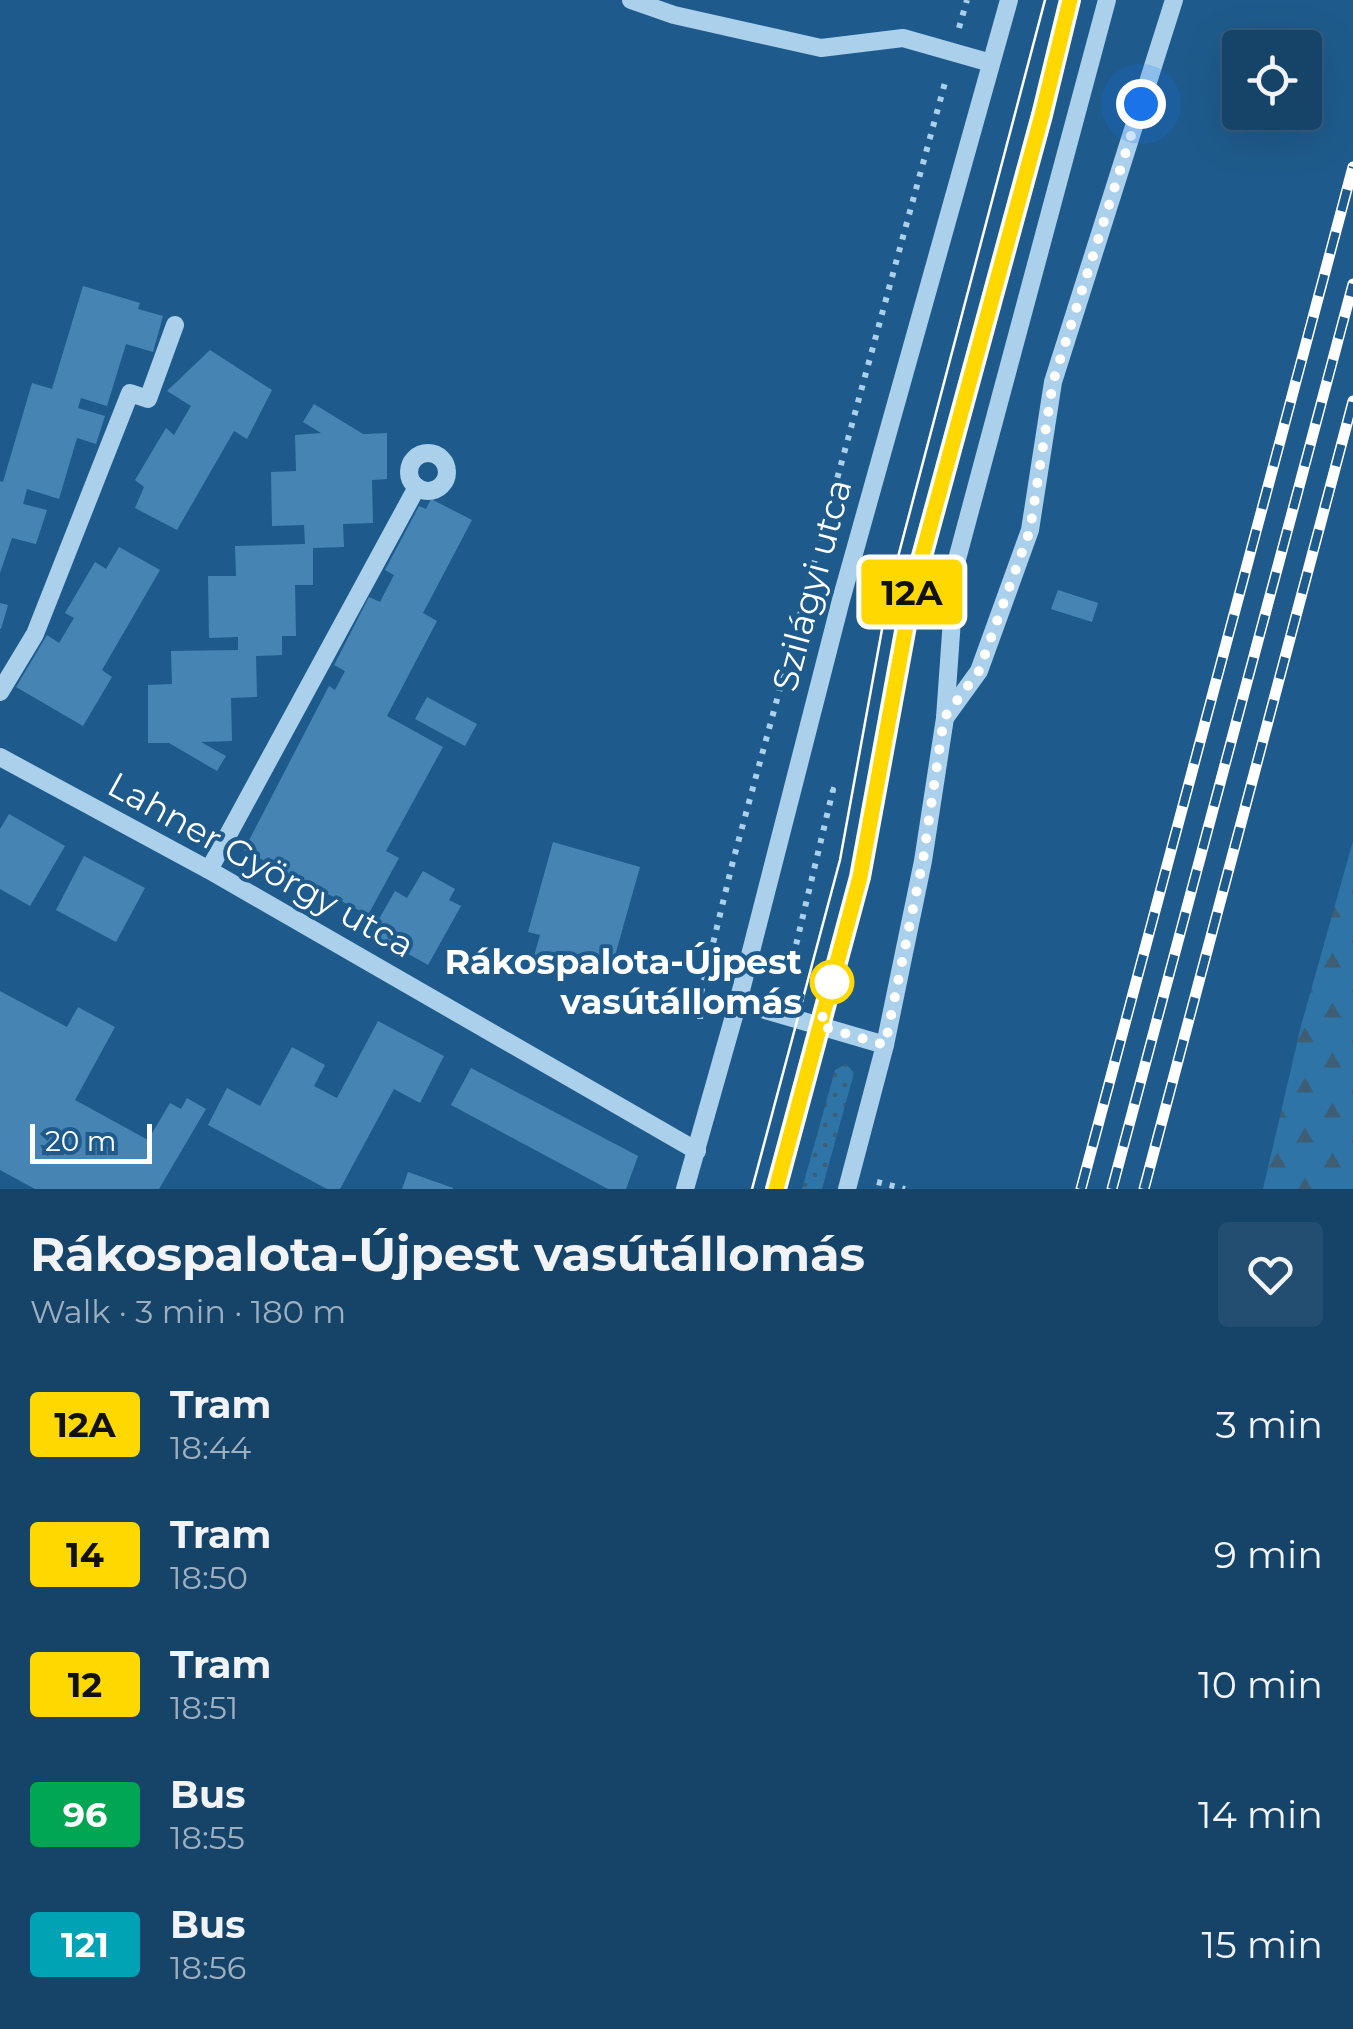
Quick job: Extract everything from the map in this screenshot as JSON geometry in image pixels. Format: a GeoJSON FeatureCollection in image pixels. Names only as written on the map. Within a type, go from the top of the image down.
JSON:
{"type":"FeatureCollection","features":[{"type":"Feature","properties":{"kind":"street"},"geometry":{"type":"LineString","coordinates":[[631,0],[691,19],[821,48],[903,38],[991,63]]}},
{"type":"Feature","properties":{"kind":"street","name":"Szilágyi utca"},"geometry":{"type":"LineString","coordinates":[[686,1189],[738,1002],[814,697],[1010,0]]}},
{"type":"Feature","properties":{"kind":"street"},"geometry":{"type":"LineString","coordinates":[[847,1189],[885,1045],[923,860],[944,718],[956,563],[1107,0]]}},
{"type":"Feature","properties":{"kind":"street"},"geometry":{"type":"LineString","coordinates":[[944,718],[979,671],[1030,530],[1053,382],[1174,0]]}},
{"type":"Feature","properties":{"kind":"street"},"geometry":{"type":"LineString","coordinates":[[0,692],[34,634],[130,392],[148,399],[175,325]]}},
{"type":"Feature","properties":{"kind":"street"},"geometry":{"type":"LineString","coordinates":[[209,870],[417,486]]}},
{"type":"Feature","properties":{"kind":"street","name":"Lahner György utca"},"geometry":{"type":"LineString","coordinates":[[0,757],[209,870],[696,1151]]}},
{"type":"Feature","properties":{"kind":"street"},"geometry":{"type":"LineString","coordinates":[[738,1002],[885,1045]]}},
{"type":"Feature","properties":{"kind":"path"},"geometry":{"type":"LineString","coordinates":[[701,993],[967,0]]}},
{"type":"Feature","properties":{"kind":"green space"},"geometry":{"type":"Polygon","coordinates":[[[1353,841],[1353,1189],[1263,1189],[1301,1026],[1353,841]]]}},
{"type":"Feature","properties":{"kind":"green space"},"geometry":{"type":"Polygon","coordinates":[[[846,1064],[854,1073],[822,1189],[802,1189],[835,1070],[846,1064]]]}},
{"type":"Feature","properties":{"kind":"building"},"geometry":{"type":"Polygon","coordinates":[[[83,286],[140,303],[138,309],[163,316],[153,352],[126,344],[107,406],[81,398],[78,408],[105,416],[96,444],[77,438],[59,499],[27,489],[23,504],[47,510],[36,544],[12,538],[0,573],[0,481],[3,482],[32,383],[52,389],[83,286]]]}},
{"type":"Feature","properties":{"kind":"building"},"geometry":{"type":"Polygon","coordinates":[[[210,350],[272,390],[247,439],[234,431],[177,530],[135,508],[144,487],[135,480],[166,428],[174,435],[191,406],[167,391],[210,350]]]}},
{"type":"Feature","properties":{"kind":"building"},"geometry":{"type":"Polygon","coordinates":[[[314,404],[363,434],[387,433],[387,479],[372,480],[373,523],[343,524],[344,547],[313,548],[313,585],[295,585],[296,636],[282,636],[282,655],[256,656],[257,697],[231,698],[232,741],[201,742],[226,756],[217,771],[169,743],[148,743],[148,685],[172,684],[171,651],[238,650],[238,637],[209,638],[208,576],[236,576],[235,546],[305,544],[304,525],[272,526],[271,472],[296,471],[295,435],[321,433],[303,422],[314,404]]]}},
{"type":"Feature","properties":{"kind":"building"},"geometry":{"type":"Polygon","coordinates":[[[431,499],[472,520],[423,613],[437,621],[387,716],[443,747],[386,851],[399,858],[368,915],[244,850],[329,686],[335,690],[345,671],[334,665],[369,597],[380,602],[394,575],[385,570],[419,506],[426,509],[431,499]]]}},
{"type":"Feature","properties":{"kind":"building"},"geometry":{"type":"Polygon","coordinates":[[[119,547],[160,570],[102,670],[112,677],[83,726],[16,687],[47,635],[59,643],[74,618],[65,613],[95,562],[106,569],[119,547]]]}},
{"type":"Feature","properties":{"kind":"building"},"geometry":{"type":"Polygon","coordinates":[[[1058,590],[1098,603],[1092,622],[1051,609],[1058,590]]]}},
{"type":"Feature","properties":{"kind":"building"},"geometry":{"type":"Polygon","coordinates":[[[0,603],[8,605],[1,629],[0,629],[0,603]]]}},
{"type":"Feature","properties":{"kind":"building"},"geometry":{"type":"Polygon","coordinates":[[[427,697],[477,724],[465,746],[415,719],[427,697]]]}},
{"type":"Feature","properties":{"kind":"building"},"geometry":{"type":"Polygon","coordinates":[[[9,814],[65,846],[30,906],[0,889],[0,829],[9,814]]]}},
{"type":"Feature","properties":{"kind":"building"},"geometry":{"type":"Polygon","coordinates":[[[553,842],[640,867],[609,977],[534,956],[540,935],[528,932],[553,842]]]}},
{"type":"Feature","properties":{"kind":"building"},"geometry":{"type":"Polygon","coordinates":[[[84,856],[145,888],[116,942],[56,910],[84,856]]]}},
{"type":"Feature","properties":{"kind":"building"},"geometry":{"type":"Polygon","coordinates":[[[423,871],[455,889],[449,900],[461,906],[428,965],[371,933],[395,891],[407,898],[423,871]]]}},
{"type":"Feature","properties":{"kind":"building"},"geometry":{"type":"Polygon","coordinates":[[[0,991],[67,1027],[78,1007],[115,1027],[75,1100],[148,1140],[170,1103],[181,1109],[187,1098],[206,1109],[159,1189],[35,1189],[0,1170],[0,991]]]}},
{"type":"Feature","properties":{"kind":"building"},"geometry":{"type":"Polygon","coordinates":[[[378,1021],[444,1056],[420,1103],[394,1089],[340,1189],[327,1189],[208,1125],[227,1088],[260,1106],[292,1047],[325,1065],[314,1086],[337,1098],[378,1021]]]}},
{"type":"Feature","properties":{"kind":"building"},"geometry":{"type":"Polygon","coordinates":[[[471,1068],[638,1156],[626,1189],[608,1189],[451,1105],[471,1068]]]}},
{"type":"Feature","properties":{"kind":"building"},"geometry":{"type":"Polygon","coordinates":[[[408,1172],[453,1188],[453,1189],[402,1189],[408,1172]]]}},
{"type":"Feature","properties":{"kind":"tram line"},"geometry":{"type":"LineString","coordinates":[[752,1189],[840,860],[889,591],[1045,0]]}},
{"type":"Feature","properties":{"kind":"tram line"},"geometry":{"type":"LineString","coordinates":[[776,1189],[860,877],[911,593],[1070,0]]}},
{"type":"Feature","properties":{"kind":"tram line","name":"12A"},"geometry":{"type":"LineString","coordinates":[[776,1189],[860,877],[912,593],[1070,0]]}},
{"type":"Feature","properties":{"kind":"railway"},"geometry":{"type":"LineString","coordinates":[[1081,1189],[1353,167]]}},
{"type":"Feature","properties":{"kind":"railway"},"geometry":{"type":"LineString","coordinates":[[1112,1189],[1353,284]]}},
{"type":"Feature","properties":{"kind":"railway"},"geometry":{"type":"LineString","coordinates":[[1144,1189],[1353,401]]}},
{"type":"Feature","properties":{"kind":"place","name":"Rákospalota-Újpest vasútállomás"},"geometry":{"type":"Point","coordinates":[832,982]}},
{"type":"Feature","properties":{"kind":"route"},"geometry":{"type":"LineString","coordinates":[[832,982],[820,1026],[885,1045],[923,860],[944,718],[979,671],[1030,530],[1053,382],[1141,104]]}}]}
